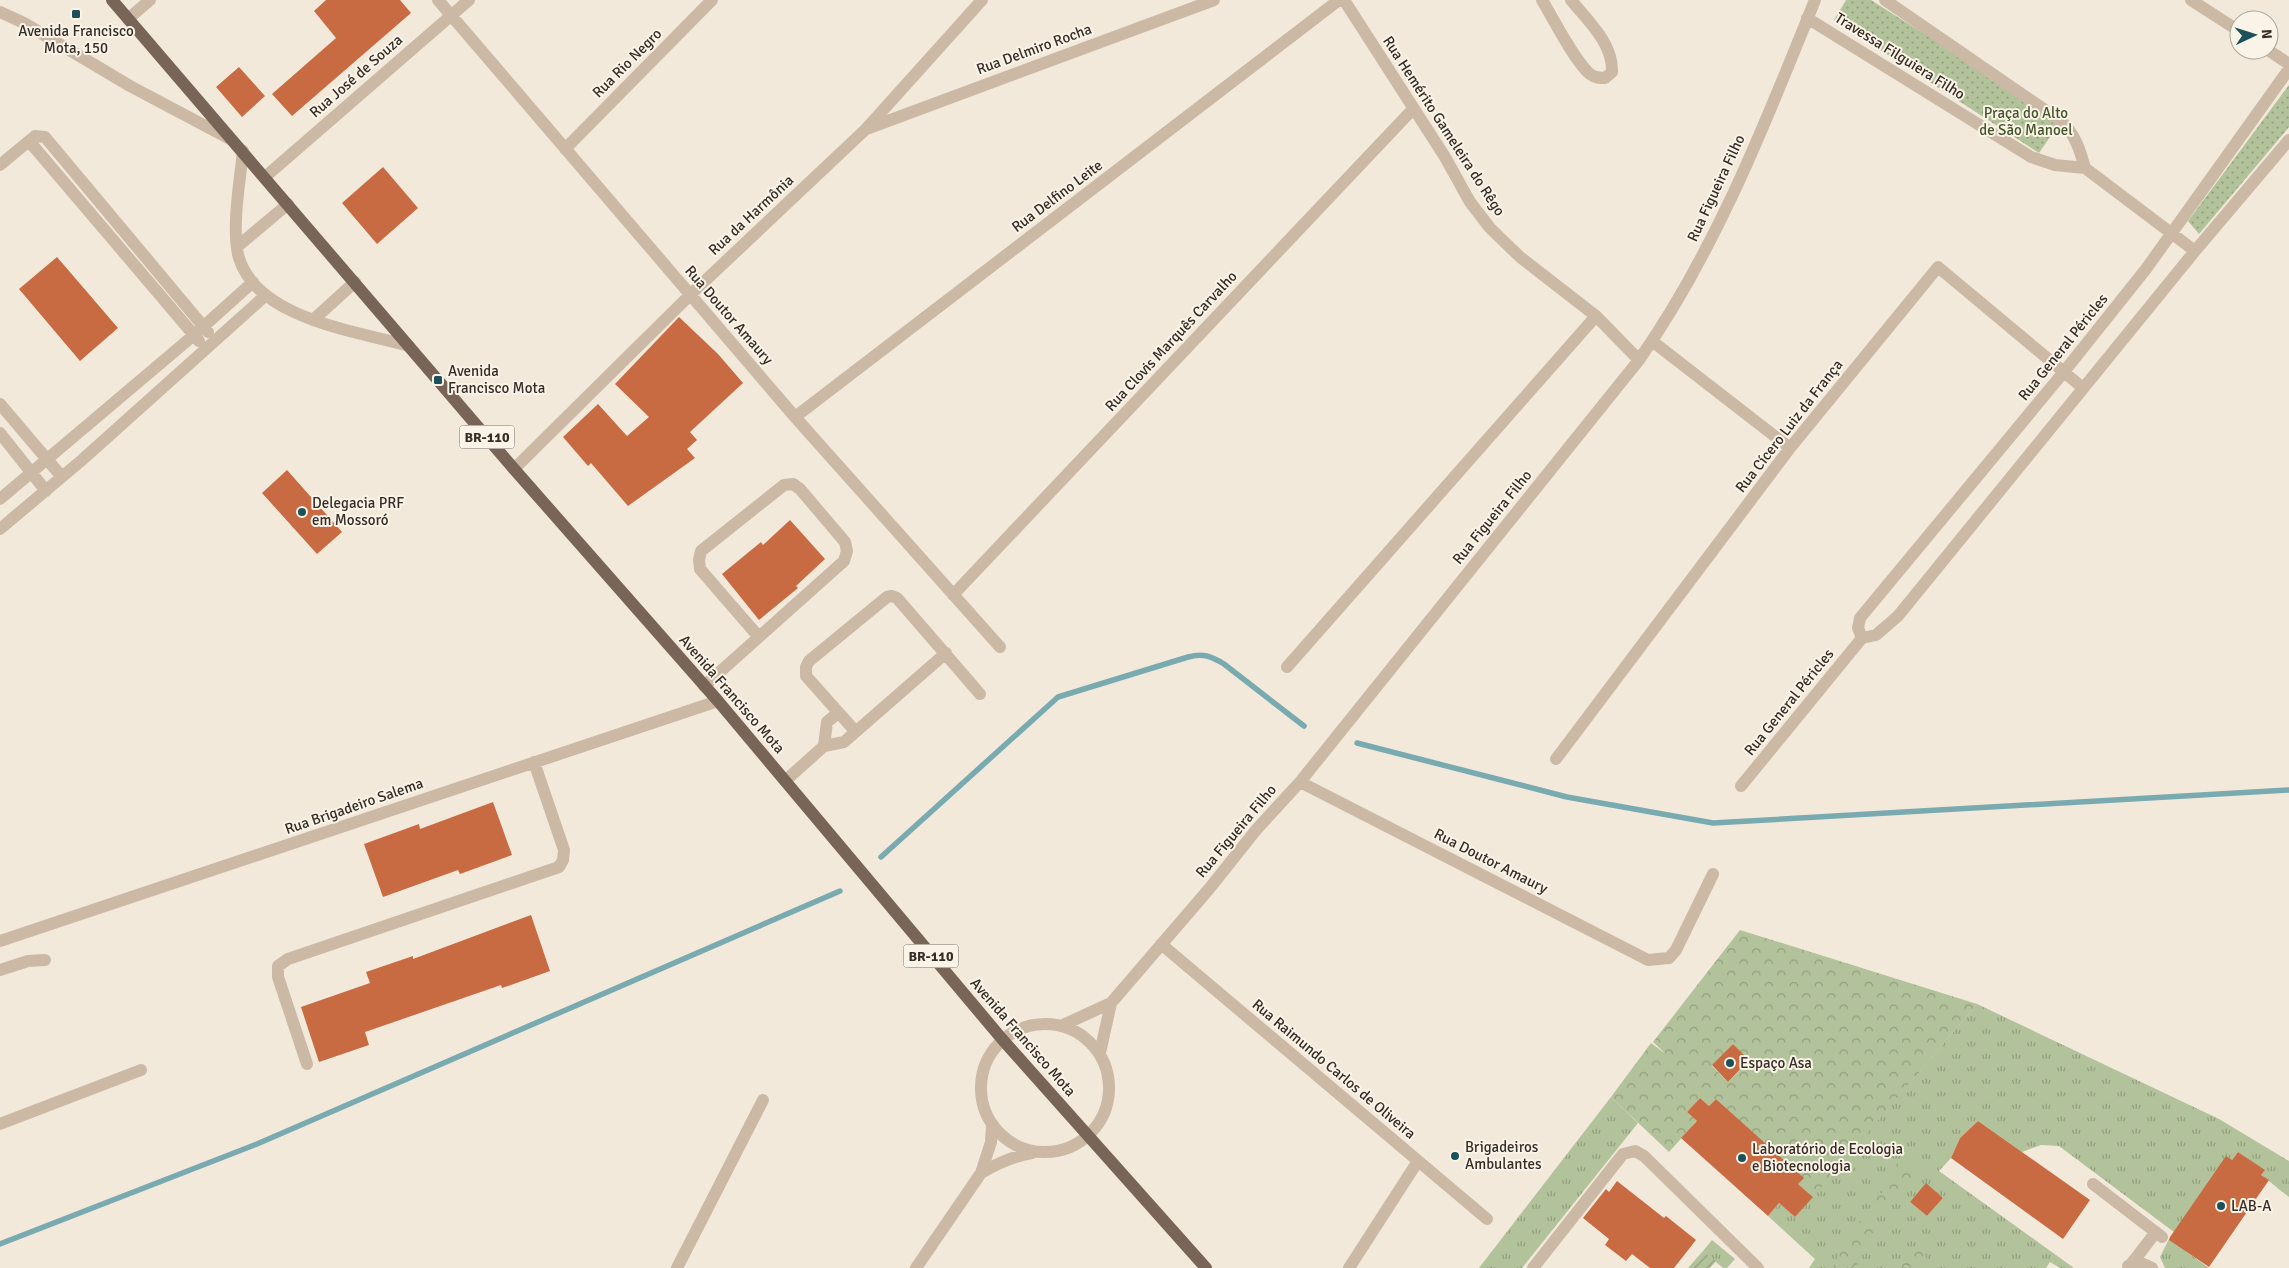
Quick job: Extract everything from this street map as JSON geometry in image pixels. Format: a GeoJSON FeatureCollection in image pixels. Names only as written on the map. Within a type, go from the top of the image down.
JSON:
{"type":"FeatureCollection","features":[{"type":"Feature","properties":{"kind":"main road","name":"Avenida Francisco Mota"},"geometry":{"type":"LineString","coordinates":[[112,0],[514,469],[718,701],[1002,1039],[1206,1268]]}},
{"type":"Feature","properties":{"kind":"street"},"geometry":{"type":"LineString","coordinates":[[128,19],[150,0]]}},
{"type":"Feature","properties":{"kind":"street","name":"Rua Doutor Amaury"},"geometry":{"type":"LineString","coordinates":[[438,0],[794,417],[1000,647]]}},
{"type":"Feature","properties":{"kind":"street","name":"Rua José de Souza"},"geometry":{"type":"LineString","coordinates":[[265,177],[469,0]]}},
{"type":"Feature","properties":{"kind":"street","name":"Rua Rio Negro"},"geometry":{"type":"LineString","coordinates":[[566,149],[712,0]]}},
{"type":"Feature","properties":{"kind":"street","name":"Rua da Harmônia"},"geometry":{"type":"LineString","coordinates":[[514,469],[690,295],[866,129],[982,0]]}},
{"type":"Feature","properties":{"kind":"street","name":"Rua Delmiro Rocha"},"geometry":{"type":"LineString","coordinates":[[866,129],[1214,0]]}},
{"type":"Feature","properties":{"kind":"street","name":"Rua Delfino Leite"},"geometry":{"type":"LineString","coordinates":[[794,417],[1339,0]]}},
{"type":"Feature","properties":{"kind":"street","name":"Rua Hemérito Gameleira do Rêgo"},"geometry":{"type":"LineString","coordinates":[[1344,0],[1470,202],[1490,228],[1520,257],[1596,316],[1639,360]]}},
{"type":"Feature","properties":{"kind":"street"},"geometry":{"type":"LineString","coordinates":[[1542,0],[1580,62],[1590,74],[1599,78],[1606,78],[1612,72],[1612,60],[1606,45],[1571,0]]}},
{"type":"Feature","properties":{"kind":"street","name":"Rua Figueira Filho"},"geometry":{"type":"LineString","coordinates":[[1063,1025],[1111,1002],[1209,890],[1256,830],[1300,782],[1639,360],[1669,318],[1710,243],[1738,186],[1814,0]]}},
{"type":"Feature","properties":{"kind":"street"},"geometry":{"type":"LineString","coordinates":[[1884,0],[2061,121],[2070,130],[2079,147],[2085,168],[2195,251]]}},
{"type":"Feature","properties":{"kind":"street"},"geometry":{"type":"LineString","coordinates":[[2191,0],[2229,25]]}},
{"type":"Feature","properties":{"kind":"street","name":"Avenida Francisco Mota"},"geometry":{"type":"LineString","coordinates":[[0,12],[24,23],[130,86],[234,141]]}},
{"type":"Feature","properties":{"kind":"street","name":"Travessa Filguiera Filho"},"geometry":{"type":"LineString","coordinates":[[1808,18],[2031,157],[2055,165],[2085,168]]}},
{"type":"Feature","properties":{"kind":"street","name":"Rua General Péricles"},"geometry":{"type":"LineString","coordinates":[[1862,638],[1858,628],[1860,618],[2063,374],[2172,235],[2289,69]]}},
{"type":"Feature","properties":{"kind":"street","name":"Rua Clovis Marquês Carvalho"},"geometry":{"type":"LineString","coordinates":[[953,595],[1414,110]]}},
{"type":"Feature","properties":{"kind":"street"},"geometry":{"type":"LineString","coordinates":[[0,166],[29,141],[40,135],[45,137],[203,326],[210,344]]}},
{"type":"Feature","properties":{"kind":"street","name":"Rua General Péricles"},"geometry":{"type":"LineString","coordinates":[[1741,786],[1862,638],[1876,636],[1898,616],[2195,251],[2289,140]]}},
{"type":"Feature","properties":{"kind":"street"},"geometry":{"type":"LineString","coordinates":[[29,141],[194,335],[210,344]]}},
{"type":"Feature","properties":{"kind":"street"},"geometry":{"type":"LineString","coordinates":[[243,151],[237,210],[238,246],[239,258],[253,282],[266,295],[288,310],[313,320],[409,346]]}},
{"type":"Feature","properties":{"kind":"street"},"geometry":{"type":"LineString","coordinates":[[238,246],[288,204]]}},
{"type":"Feature","properties":{"kind":"street","name":"Rua Cícero Luiz da França"},"geometry":{"type":"LineString","coordinates":[[1556,759],[1790,448],[1938,267],[2063,374],[2083,388]]}},
{"type":"Feature","properties":{"kind":"street"},"geometry":{"type":"LineString","coordinates":[[146,280],[158,272]]}},
{"type":"Feature","properties":{"kind":"street"},"geometry":{"type":"LineString","coordinates":[[0,499],[194,335],[253,282]]}},
{"type":"Feature","properties":{"kind":"street"},"geometry":{"type":"LineString","coordinates":[[313,320],[355,282]]}},
{"type":"Feature","properties":{"kind":"street"},"geometry":{"type":"LineString","coordinates":[[0,529],[62,477],[266,295]]}},
{"type":"Feature","properties":{"kind":"street"},"geometry":{"type":"LineString","coordinates":[[1287,667],[1596,316]]}},
{"type":"Feature","properties":{"kind":"street"},"geometry":{"type":"LineString","coordinates":[[1652,341],[1790,448]]}},
{"type":"Feature","properties":{"kind":"street"},"geometry":{"type":"LineString","coordinates":[[0,404],[62,477]]}},
{"type":"Feature","properties":{"kind":"street"},"geometry":{"type":"LineString","coordinates":[[0,433],[46,491]]}},
{"type":"Feature","properties":{"kind":"street"},"geometry":{"type":"LineString","coordinates":[[704,686],[844,561],[847,551],[845,542],[800,489],[793,484],[784,485],[701,552],[699,560],[700,569],[758,636]]}},
{"type":"Feature","properties":{"kind":"street"},"geometry":{"type":"LineString","coordinates":[[855,731],[806,676],[806,666],[809,661],[886,598],[892,596],[897,598],[980,694]]}},
{"type":"Feature","properties":{"kind":"street"},"geometry":{"type":"LineString","coordinates":[[785,781],[824,746],[844,742],[946,653]]}},
{"type":"Feature","properties":{"kind":"street","name":"Rua Brigadeiro Salema"},"geometry":{"type":"LineString","coordinates":[[0,941],[718,701]]}},
{"type":"Feature","properties":{"kind":"street"},"geometry":{"type":"LineString","coordinates":[[824,746],[827,722],[838,713]]}},
{"type":"Feature","properties":{"kind":"street"},"geometry":{"type":"LineString","coordinates":[[307,1064],[278,977],[278,966],[288,959],[559,867],[563,860],[564,850],[534,762]]}},
{"type":"Feature","properties":{"kind":"street","name":"Rua Doutor Amaury"},"geometry":{"type":"LineString","coordinates":[[1300,782],[1648,960],[1669,958],[1676,950],[1713,874]]}},
{"type":"Feature","properties":{"kind":"street","name":"Rua Raimundo Carlos de Oliveira"},"geometry":{"type":"LineString","coordinates":[[1161,944],[1487,1219]]}},
{"type":"Feature","properties":{"kind":"street"},"geometry":{"type":"LineString","coordinates":[[0,970],[28,961],[45,960]]}},
{"type":"Feature","properties":{"kind":"street","name":"Rua Figueira Filho"},"geometry":{"type":"LineString","coordinates":[[1100,1053],[1111,1002]]}},
{"type":"Feature","properties":{"kind":"street"},"geometry":{"type":"LineString","coordinates":[[981,1173],[1016,1156],[1038,1152],[1056,1152],[1074,1146],[1089,1136],[1100,1122],[1107,1105],[1110,1087],[1107,1069],[1100,1053],[1090,1041],[1077,1031],[1063,1025],[1047,1023],[1030,1024],[1015,1030],[1002,1039],[990,1054],[983,1071],[981,1089],[984,1108],[992,1125],[1004,1138],[1020,1148],[1038,1152]]}},
{"type":"Feature","properties":{"kind":"street"},"geometry":{"type":"LineString","coordinates":[[0,1124],[141,1070]]}},
{"type":"Feature","properties":{"kind":"street"},"geometry":{"type":"LineString","coordinates":[[677,1268],[763,1100]]}},
{"type":"Feature","properties":{"kind":"street"},"geometry":{"type":"LineString","coordinates":[[916,1268],[981,1173],[991,1142],[992,1125]]}},
{"type":"Feature","properties":{"kind":"street"},"geometry":{"type":"LineString","coordinates":[[1533,1268],[1619,1159],[1624,1154],[1635,1151],[1644,1156],[1758,1268]]}},
{"type":"Feature","properties":{"kind":"street"},"geometry":{"type":"LineString","coordinates":[[1348,1268],[1418,1162]]}},
{"type":"Feature","properties":{"kind":"street"},"geometry":{"type":"LineString","coordinates":[[2093,1184],[2159,1235],[2128,1266]]}},
{"type":"Feature","properties":{"kind":"street"},"geometry":{"type":"LineString","coordinates":[[2128,1266],[2146,1263],[2152,1268]]}},
{"type":"Feature","properties":{"kind":"green space","name":"Praça do Alto de São Manoel"},"geometry":{"type":"Polygon","coordinates":[[[1846,0],[1871,0],[2061,121],[2039,153],[1834,20],[1846,0]]]}},
{"type":"Feature","properties":{"kind":"green space"},"geometry":{"type":"Polygon","coordinates":[[[2289,85],[2289,127],[2199,234],[2188,221],[2289,85]]]}},
{"type":"Feature","properties":{"kind":"green space"},"geometry":{"type":"Polygon","coordinates":[[[1740,930],[1977,1004],[1813,1197],[1798,1184],[1803,1178],[1716,1099],[1709,1106],[1700,1098],[1687,1112],[1697,1121],[1669,1152],[1611,1097],[1651,1043],[1667,1055],[1653,1042],[1740,930]],[[1733,1044],[1712,1066],[1728,1082],[1749,1061],[1733,1044]]]}},
{"type":"Feature","properties":{"kind":"green space"},"geometry":{"type":"Polygon","coordinates":[[[1977,1004],[2219,1119],[2289,1161],[2289,1197],[2261,1175],[2264,1170],[2238,1152],[2174,1232],[2059,1146],[2041,1145],[2022,1152],[1978,1121],[1960,1138],[1951,1158],[1939,1171],[2074,1268],[2060,1268],[2050,1262],[2046,1268],[1809,1268],[1815,1259],[1768,1216],[1779,1203],[1795,1217],[1977,1004]],[[1926,1184],[1910,1202],[1927,1216],[1943,1198],[1926,1184]]]}},
{"type":"Feature","properties":{"kind":"green space"},"geometry":{"type":"Polygon","coordinates":[[[1611,1097],[1638,1123],[1522,1268],[1479,1268],[1611,1097]]]}},
{"type":"Feature","properties":{"kind":"green space"},"geometry":{"type":"Polygon","coordinates":[[[1903,1159],[1916,1168],[1910,1188],[1896,1201],[1883,1208],[1874,1205],[1877,1193],[1882,1193],[1888,1170],[1903,1159]]]}},
{"type":"Feature","properties":{"kind":"green space"},"geometry":{"type":"Polygon","coordinates":[[[1855,1222],[1874,1222],[1877,1228],[1864,1246],[1857,1267],[1833,1268],[1847,1235],[1856,1231],[1855,1222]]]}},
{"type":"Feature","properties":{"kind":"green space"},"geometry":{"type":"Polygon","coordinates":[[[2169,1239],[2209,1268],[2165,1268],[2160,1257],[2169,1239]]]}},
{"type":"Feature","properties":{"kind":"green space"},"geometry":{"type":"Polygon","coordinates":[[[1712,1240],[1735,1259],[1727,1268],[1723,1268],[1703,1251],[1712,1240]]]}},
{"type":"Feature","properties":{"kind":"green space"},"geometry":{"type":"Polygon","coordinates":[[[1703,1251],[1716,1261],[1710,1268],[1688,1268],[1703,1251]]]}},
{"type":"Feature","properties":{"kind":"green space"},"geometry":{"type":"Polygon","coordinates":[[[1923,1251],[1927,1259],[1921,1268],[1896,1268],[1906,1255],[1923,1251]]]}},
{"type":"Feature","properties":{"kind":"building"},"geometry":{"type":"Polygon","coordinates":[[[326,0],[400,0],[411,13],[292,116],[272,94],[336,38],[314,11],[326,0]]]}},
{"type":"Feature","properties":{"kind":"building"},"geometry":{"type":"Polygon","coordinates":[[[239,67],[265,96],[242,117],[216,87],[239,67]]]}},
{"type":"Feature","properties":{"kind":"building"},"geometry":{"type":"Polygon","coordinates":[[[383,167],[418,208],[377,244],[342,203],[383,167]]]}},
{"type":"Feature","properties":{"kind":"building"},"geometry":{"type":"Polygon","coordinates":[[[57,257],[118,328],[80,361],[19,289],[57,257]]]}},
{"type":"Feature","properties":{"kind":"building"},"geometry":{"type":"Polygon","coordinates":[[[679,317],[718,354],[743,383],[690,432],[697,440],[687,449],[695,458],[628,506],[591,463],[588,466],[563,437],[598,404],[627,436],[649,417],[615,384],[679,317]]]}},
{"type":"Feature","properties":{"kind":"building","name":"Delegacia PRF em Mossoró"},"geometry":{"type":"Polygon","coordinates":[[[287,470],[342,532],[317,554],[262,493],[287,470]]]}},
{"type":"Feature","properties":{"kind":"building"},"geometry":{"type":"Polygon","coordinates":[[[790,520],[825,559],[796,586],[798,588],[759,620],[722,574],[761,542],[763,545],[790,520]]]}},
{"type":"Feature","properties":{"kind":"building"},"geometry":{"type":"Polygon","coordinates":[[[493,802],[512,855],[460,874],[458,870],[383,897],[364,844],[419,824],[420,829],[493,802]]]}},
{"type":"Feature","properties":{"kind":"building"},"geometry":{"type":"Polygon","coordinates":[[[531,915],[550,971],[502,988],[501,985],[365,1032],[369,1045],[319,1062],[301,1007],[370,983],[366,972],[413,956],[413,959],[531,915]]]}},
{"type":"Feature","properties":{"kind":"building","name":"Espaço Asa"},"geometry":{"type":"Polygon","coordinates":[[[1733,1044],[1749,1060],[1728,1082],[1712,1065],[1733,1044]]]}},
{"type":"Feature","properties":{"kind":"building","name":"Laboratório de Ecologia e Biotecnologia"},"geometry":{"type":"Polygon","coordinates":[[[1700,1098],[1709,1106],[1716,1099],[1804,1178],[1798,1184],[1813,1197],[1795,1217],[1779,1203],[1768,1216],[1681,1138],[1697,1121],[1687,1112],[1700,1098]]]}},
{"type":"Feature","properties":{"kind":"building"},"geometry":{"type":"Polygon","coordinates":[[[1978,1121],[2090,1200],[2063,1239],[1951,1158],[1960,1138],[1978,1121]]]}},
{"type":"Feature","properties":{"kind":"building","name":"LAB-A"},"geometry":{"type":"Polygon","coordinates":[[[2238,1152],[2265,1170],[2261,1175],[2269,1180],[2209,1267],[2169,1240],[2226,1156],[2232,1160],[2238,1152]]]}},
{"type":"Feature","properties":{"kind":"building"},"geometry":{"type":"Polygon","coordinates":[[[1617,1181],[1664,1218],[1666,1216],[1696,1240],[1674,1268],[1650,1268],[1632,1254],[1626,1261],[1605,1245],[1609,1239],[1583,1218],[1606,1189],[1609,1192],[1617,1181]]]}},
{"type":"Feature","properties":{"kind":"building"},"geometry":{"type":"Polygon","coordinates":[[[1926,1183],[1943,1198],[1927,1216],[1910,1202],[1926,1183]]]}},
{"type":"Feature","properties":{"kind":"waterway"},"geometry":{"type":"LineString","coordinates":[[881,857],[1058,697],[1188,657],[1203,655],[1224,664],[1304,726]]}},
{"type":"Feature","properties":{"kind":"waterway"},"geometry":{"type":"LineString","coordinates":[[1357,743],[1567,797],[1713,823],[2289,790]]}},
{"type":"Feature","properties":{"kind":"waterway"},"geometry":{"type":"LineString","coordinates":[[0,1244],[257,1144],[840,891]]}},
{"type":"Feature","properties":{"kind":"place","name":"Avenida Francisco Mota, 150"},"geometry":{"type":"Point","coordinates":[76,14]}},
{"type":"Feature","properties":{"kind":"place","name":"Avenida Francisco Mota"},"geometry":{"type":"Point","coordinates":[438,380]}},
{"type":"Feature","properties":{"kind":"place","name":"Delegacia PRF em Mossoró"},"geometry":{"type":"Point","coordinates":[302,512]}},
{"type":"Feature","properties":{"kind":"place","name":"Espaço Asa"},"geometry":{"type":"Point","coordinates":[1730,1063]}},
{"type":"Feature","properties":{"kind":"place","name":"Brigadeiros Ambulantes"},"geometry":{"type":"Point","coordinates":[1455,1156]}},
{"type":"Feature","properties":{"kind":"place","name":"Laboratório de Ecologia e Biotecnologia"},"geometry":{"type":"Point","coordinates":[1742,1158]}},
{"type":"Feature","properties":{"kind":"place","name":"LAB-A"},"geometry":{"type":"Point","coordinates":[2221,1206]}}]}
